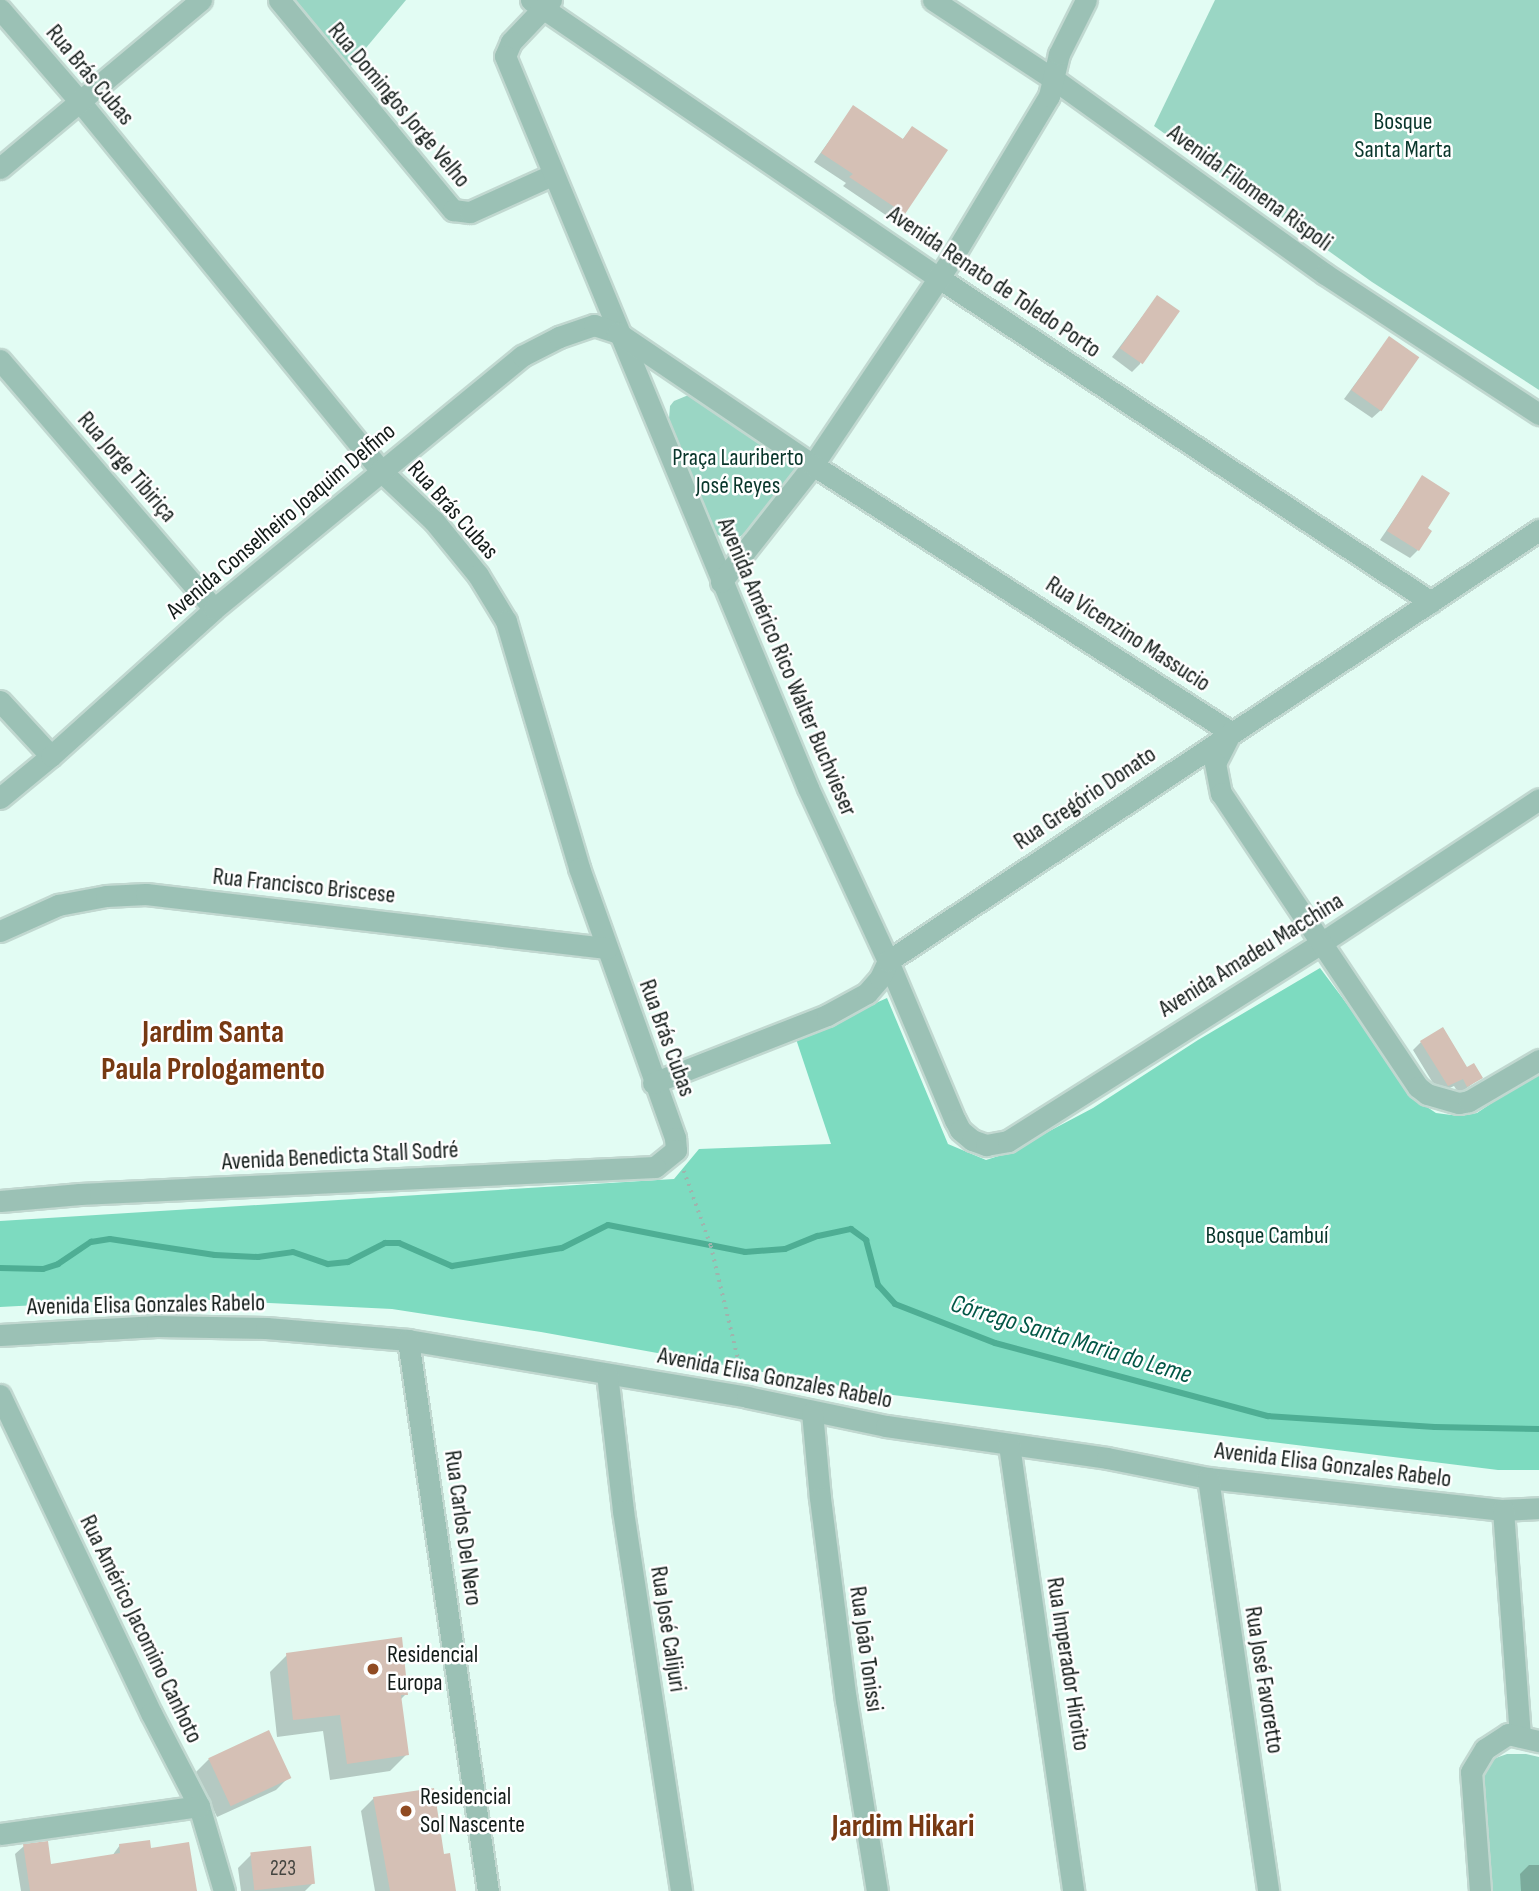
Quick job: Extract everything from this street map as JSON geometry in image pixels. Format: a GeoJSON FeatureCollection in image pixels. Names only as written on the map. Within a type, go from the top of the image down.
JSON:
{"type":"FeatureCollection","features":[{"type":"Feature","properties":{"kind":"street"},"geometry":{"type":"LineString","coordinates":[[0,168],[201,0]]}},
{"type":"Feature","properties":{"kind":"street","name":"Rua Domingos Jorge Velho"},"geometry":{"type":"LineString","coordinates":[[279,0],[453,211],[470,212],[552,175]]}},
{"type":"Feature","properties":{"kind":"street","name":"Avenida Filomena Rispoli"},"geometry":{"type":"LineString","coordinates":[[933,0],[1055,80],[1325,274],[1539,414]]}},
{"type":"Feature","properties":{"kind":"street"},"geometry":{"type":"LineString","coordinates":[[721,582],[813,465],[939,278],[1049,96],[1055,80],[1059,54],[1086,0]]}},
{"type":"Feature","properties":{"kind":"street","name":"Avenida Américo Rico Walter Buchvieser"},"geometry":{"type":"LineString","coordinates":[[542,3],[511,42],[505,55],[552,175],[808,788],[888,961],[955,1120],[966,1135],[986,1145]]}},
{"type":"Feature","properties":{"kind":"street","name":"Avenida Renato de Toledo Porto"},"geometry":{"type":"LineString","coordinates":[[542,3],[939,278],[1431,602]]}},
{"type":"Feature","properties":{"kind":"street","name":"Rua Brás Cubas"},"geometry":{"type":"LineString","coordinates":[[0,9],[81,103],[380,470],[434,521],[478,575],[506,621],[579,868],[653,1083],[676,1138],[676,1150]]}},
{"type":"Feature","properties":{"kind":"street","name":"Avenida Conselheiro Joaquim Delfino"},"geometry":{"type":"LineString","coordinates":[[0,798],[51,756],[214,609],[522,356],[559,337],[594,325],[618,333]]}},
{"type":"Feature","properties":{"kind":"street","name":"Rua Vicenzino Massucio"},"geometry":{"type":"LineString","coordinates":[[618,333],[813,465],[1231,732]]}},
{"type":"Feature","properties":{"kind":"street","name":"Rua Jorge Tibiriça"},"geometry":{"type":"LineString","coordinates":[[0,360],[214,609]]}},
{"type":"Feature","properties":{"kind":"street","name":"Rua Gregório Donato"},"geometry":{"type":"LineString","coordinates":[[653,1083],[827,1015],[867,993],[880,978],[888,961],[1539,530]]}},
{"type":"Feature","properties":{"kind":"street"},"geometry":{"type":"LineString","coordinates":[[0,701],[51,756]]}},
{"type":"Feature","properties":{"kind":"street"},"geometry":{"type":"LineString","coordinates":[[1231,732],[1215,763],[1222,793],[1418,1087],[1427,1094],[1459,1103],[1477,1099],[1539,1060]]}},
{"type":"Feature","properties":{"kind":"street","name":"Avenida Amadeu Macchina"},"geometry":{"type":"LineString","coordinates":[[986,1145],[1008,1141],[1321,943],[1539,799]]}},
{"type":"Feature","properties":{"kind":"street","name":"Rua Francisco Briscese"},"geometry":{"type":"LineString","coordinates":[[0,931],[58,905],[146,894],[607,948]]}},
{"type":"Feature","properties":{"kind":"street","name":"Avenida Benedicta Stall Sodré"},"geometry":{"type":"LineString","coordinates":[[0,1202],[80,1194],[655,1167],[676,1150]]}},
{"type":"Feature","properties":{"kind":"street","name":"Avenida Elisa Gonzales Rabelo"},"geometry":{"type":"LineString","coordinates":[[0,1335],[157,1326],[266,1328],[408,1340],[747,1397],[812,1412],[1009,1445],[1107,1458],[1208,1478],[1503,1510],[1539,1507]]}},
{"type":"Feature","properties":{"kind":"street","name":"Rua Carlos Del Nero"},"geometry":{"type":"LineString","coordinates":[[408,1340],[488,1891]]}},
{"type":"Feature","properties":{"kind":"street","name":"Rua José Calijuri"},"geometry":{"type":"LineString","coordinates":[[607,1374],[623,1511],[681,1891]]}},
{"type":"Feature","properties":{"kind":"street","name":"Rua Américo Jacomino Canhoto"},"geometry":{"type":"LineString","coordinates":[[0,1395],[151,1713],[199,1806],[223,1891]]}},
{"type":"Feature","properties":{"kind":"street","name":"Rua João Tonissi"},"geometry":{"type":"LineString","coordinates":[[812,1412],[820,1499],[846,1700],[877,1891]]}},
{"type":"Feature","properties":{"kind":"street","name":"Rua Imperador Hiroito"},"geometry":{"type":"LineString","coordinates":[[1009,1445],[1073,1891]]}},
{"type":"Feature","properties":{"kind":"street","name":"Rua José Favoretto"},"geometry":{"type":"LineString","coordinates":[[1208,1478],[1268,1891]]}},
{"type":"Feature","properties":{"kind":"street"},"geometry":{"type":"LineString","coordinates":[[1480,1891],[1471,1772],[1485,1749],[1496,1740],[1508,1734],[1530,1738],[1503,1510]]}},
{"type":"Feature","properties":{"kind":"street"},"geometry":{"type":"LineString","coordinates":[[0,1834],[199,1806]]}},
{"type":"Feature","properties":{"kind":"path"},"geometry":{"type":"LineString","coordinates":[[676,1150],[711,1246],[747,1397]]}},
{"type":"Feature","properties":{"kind":"green space"},"geometry":{"type":"Polygon","coordinates":[[[288,0],[406,0],[345,73],[288,0]]]}},
{"type":"Feature","properties":{"kind":"green space","name":"Bosque Santa Marta"},"geometry":{"type":"Polygon","coordinates":[[[1215,0],[1539,0],[1539,390],[1372,282],[1154,126],[1215,0]]]}},
{"type":"Feature","properties":{"kind":"green space","name":"Praça Lauriberto José Reyes"},"geometry":{"type":"Polygon","coordinates":[[[691,394],[797,463],[797,472],[746,533],[739,537],[724,538],[716,534],[669,419],[670,406],[674,401],[691,394]]]}},
{"type":"Feature","properties":{"kind":"green space","name":"Bosque Cambuí"},"geometry":{"type":"Polygon","coordinates":[[[1320,968],[1421,1103],[1436,1113],[1459,1116],[1477,1113],[1539,1071],[1539,1470],[1498,1470],[885,1394],[541,1332],[392,1309],[171,1298],[0,1307],[0,1221],[674,1179],[699,1149],[831,1144],[796,1039],[887,998],[948,1144],[986,1160],[1008,1153],[1093,1108],[1198,1040],[1320,968]]]}},
{"type":"Feature","properties":{"kind":"green space"},"geometry":{"type":"Polygon","coordinates":[[[1507,1754],[1539,1757],[1539,1891],[1490,1891],[1480,1776],[1493,1759],[1507,1754]]]}},
{"type":"Feature","properties":{"kind":"building"},"geometry":{"type":"Polygon","coordinates":[[[853,105],[903,139],[912,126],[948,150],[905,214],[849,177],[853,174],[821,153],[853,105]]]}},
{"type":"Feature","properties":{"kind":"building"},"geometry":{"type":"Polygon","coordinates":[[[1157,295],[1180,311],[1143,364],[1120,348],[1157,295]]]}},
{"type":"Feature","properties":{"kind":"building"},"geometry":{"type":"Polygon","coordinates":[[[1389,336],[1419,357],[1381,411],[1351,390],[1389,336]]]}},
{"type":"Feature","properties":{"kind":"building"},"geometry":{"type":"Polygon","coordinates":[[[1422,475],[1450,493],[1428,528],[1432,531],[1419,551],[1387,531],[1422,475]]]}},
{"type":"Feature","properties":{"kind":"building"},"geometry":{"type":"Polygon","coordinates":[[[1443,1027],[1467,1067],[1474,1063],[1483,1078],[1467,1087],[1463,1079],[1448,1086],[1420,1041],[1443,1027]]]}},
{"type":"Feature","properties":{"kind":"building"},"geometry":{"type":"Polygon","coordinates":[[[402,1637],[408,1695],[401,1695],[409,1755],[347,1764],[340,1715],[293,1720],[286,1653],[402,1637]]]}},
{"type":"Feature","properties":{"kind":"building"},"geometry":{"type":"Polygon","coordinates":[[[269,1730],[291,1778],[231,1806],[208,1758],[269,1730]]]}},
{"type":"Feature","properties":{"kind":"building"},"geometry":{"type":"Polygon","coordinates":[[[434,1788],[444,1854],[450,1853],[456,1891],[390,1891],[373,1797],[434,1788]]]}},
{"type":"Feature","properties":{"kind":"building"},"geometry":{"type":"Polygon","coordinates":[[[150,1840],[151,1848],[189,1842],[197,1891],[30,1891],[23,1844],[48,1841],[51,1864],[120,1853],[119,1844],[150,1840]]]}},
{"type":"Feature","properties":{"kind":"building"},"geometry":{"type":"Polygon","coordinates":[[[311,1846],[315,1884],[254,1890],[250,1852],[311,1846]]]}},
{"type":"Feature","properties":{"kind":"waterway","name":"Córrego Santa Maria do Leme"},"geometry":{"type":"LineString","coordinates":[[0,1268],[43,1269],[58,1264],[91,1242],[110,1239],[215,1255],[258,1257],[293,1252],[328,1264],[348,1262],[385,1243],[399,1243],[452,1266],[562,1248],[608,1225],[745,1252],[785,1249],[818,1236],[851,1229],[866,1240],[878,1285],[895,1304],[995,1343],[1268,1416],[1435,1427],[1539,1429]]}},
{"type":"Feature","properties":{"kind":"place","name":"Residencial Europa"},"geometry":{"type":"Point","coordinates":[373,1669]}},
{"type":"Feature","properties":{"kind":"place","name":"Residencial Sol Nascente"},"geometry":{"type":"Point","coordinates":[406,1811]}},
{"type":"Feature","properties":{"kind":"district","name":"Jardim Santa Paula Prologamento"},"geometry":{"type":"Point","coordinates":[213,1052]}},
{"type":"Feature","properties":{"kind":"district","name":"Jardim Hikari"},"geometry":{"type":"Point","coordinates":[903,1827]}}]}
